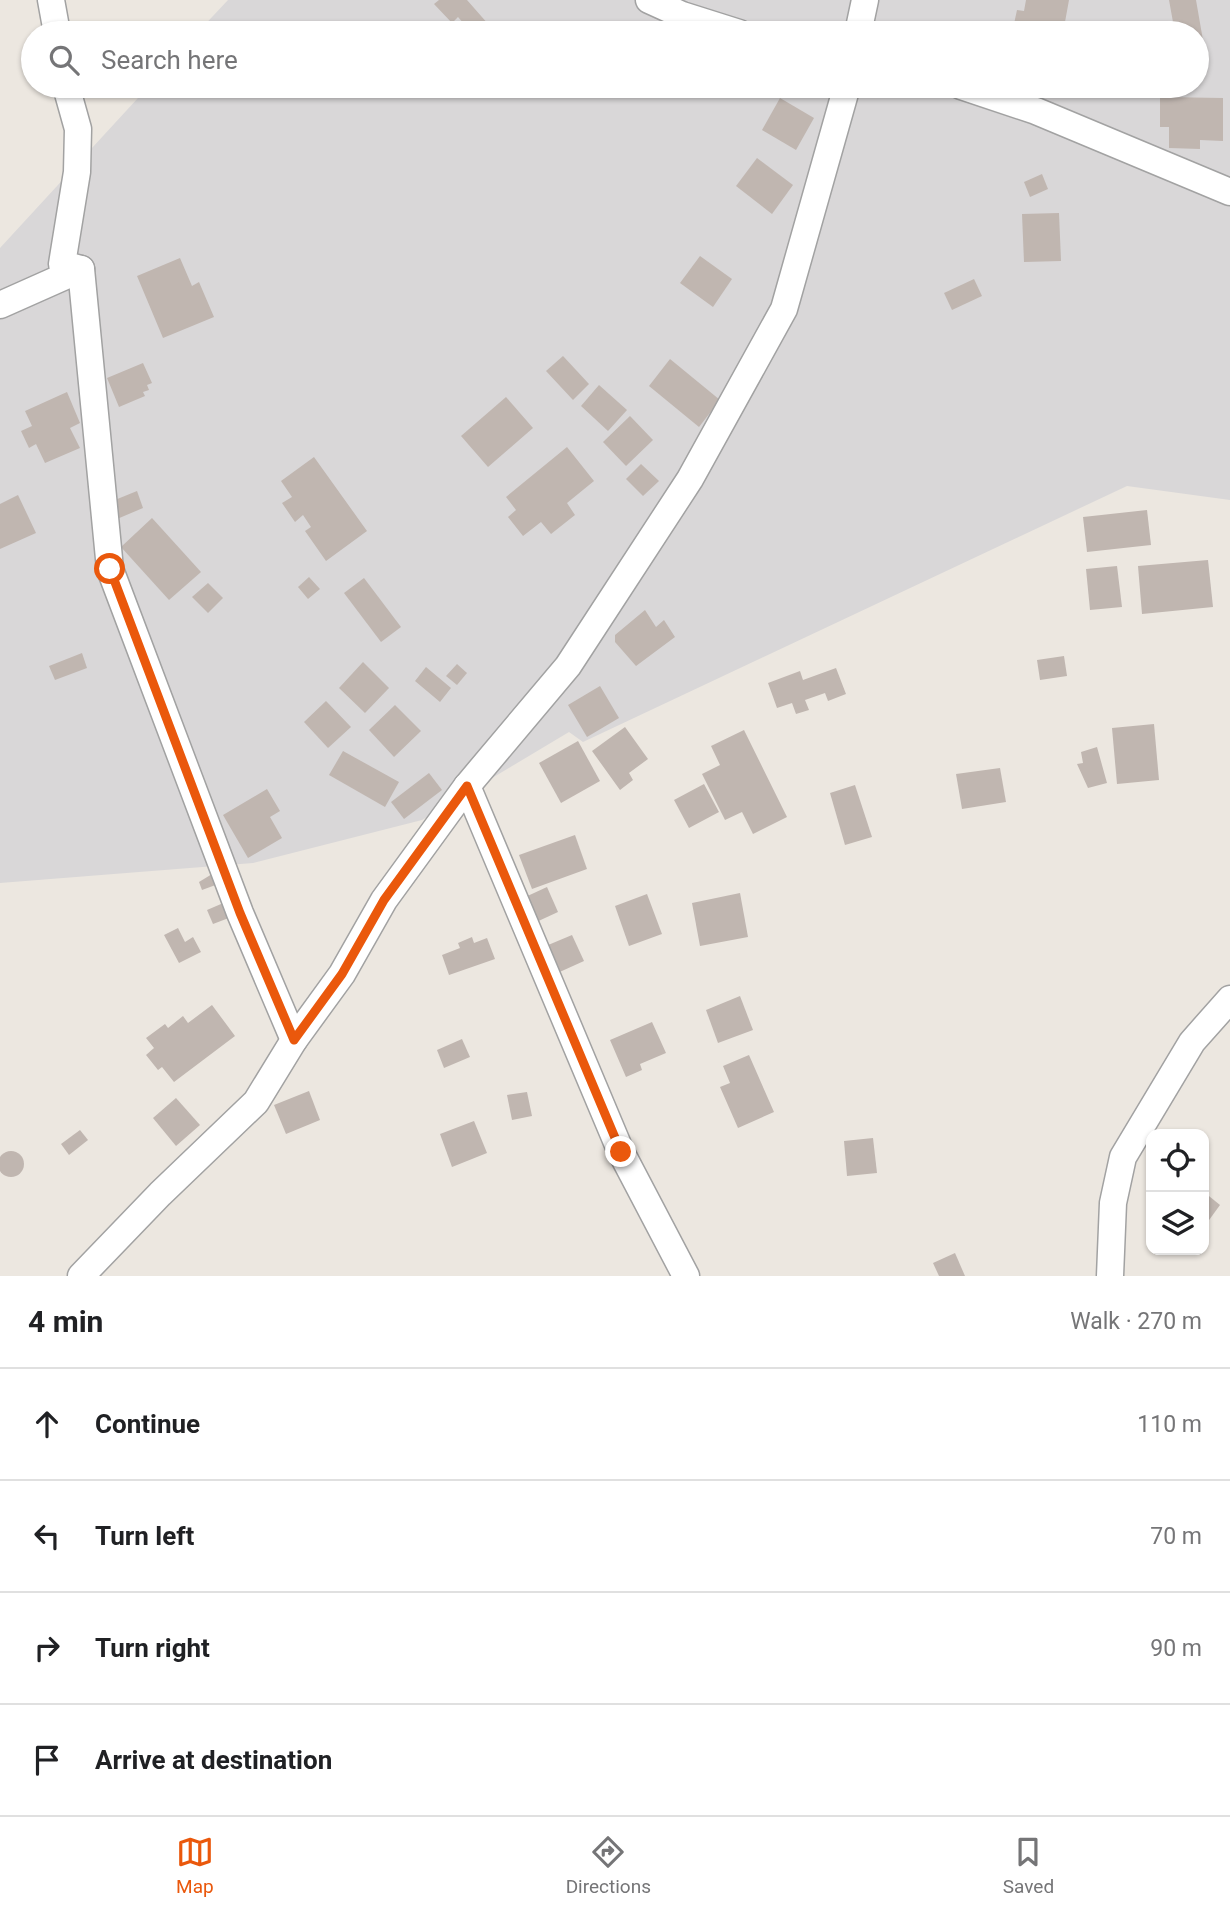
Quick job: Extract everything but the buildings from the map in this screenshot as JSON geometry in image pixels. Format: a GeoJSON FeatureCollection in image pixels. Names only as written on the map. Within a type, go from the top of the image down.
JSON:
{"type":"FeatureCollection","features":[{"type":"Feature","properties":{"kind":"street"},"geometry":{"type":"LineString","coordinates":[[51,0],[55,21]]}},
{"type":"Feature","properties":{"kind":"street"},"geometry":{"type":"LineString","coordinates":[[649,0],[701,21]]}},
{"type":"Feature","properties":{"kind":"street"},"geometry":{"type":"LineString","coordinates":[[861,21],[865,0]]}},
{"type":"Feature","properties":{"kind":"street"},"geometry":{"type":"LineString","coordinates":[[69,98],[78,129],[77,172],[62,264],[81,269]]}},
{"type":"Feature","properties":{"kind":"street"},"geometry":{"type":"LineString","coordinates":[[81,1276],[160,1194],[256,1102],[294,1040],[342,974],[384,900],[467,786],[568,666],[690,479],[784,309],[844,98]]}},
{"type":"Feature","properties":{"kind":"street"},"geometry":{"type":"LineString","coordinates":[[997,98],[1036,111],[1230,192]]}},
{"type":"Feature","properties":{"kind":"street"},"geometry":{"type":"LineString","coordinates":[[0,305],[81,269]]}},
{"type":"Feature","properties":{"kind":"street"},"geometry":{"type":"LineString","coordinates":[[81,269],[110,569],[240,913],[294,1040]]}},
{"type":"Feature","properties":{"kind":"street"},"geometry":{"type":"LineString","coordinates":[[467,786],[621,1152],[686,1276]]}},
{"type":"Feature","properties":{"kind":"street"},"geometry":{"type":"LineString","coordinates":[[1110,1276],[1113,1203],[1123,1157],[1192,1042],[1230,999]]}},
{"type":"Feature","properties":{"kind":"shaded area"},"geometry":{"type":"Polygon","coordinates":[[[228,0],[1230,0],[1230,500],[1127,486],[583,742],[569,732],[422,820],[253,863],[0,883],[0,248],[138,98],[1209,98],[1209,21],[208,21],[228,0]]]}},
{"type":"Feature","properties":{"kind":"route"},"geometry":{"type":"LineString","coordinates":[[110,569],[240,913],[294,1040],[342,974],[384,900],[467,786],[621,1152]]}}]}
